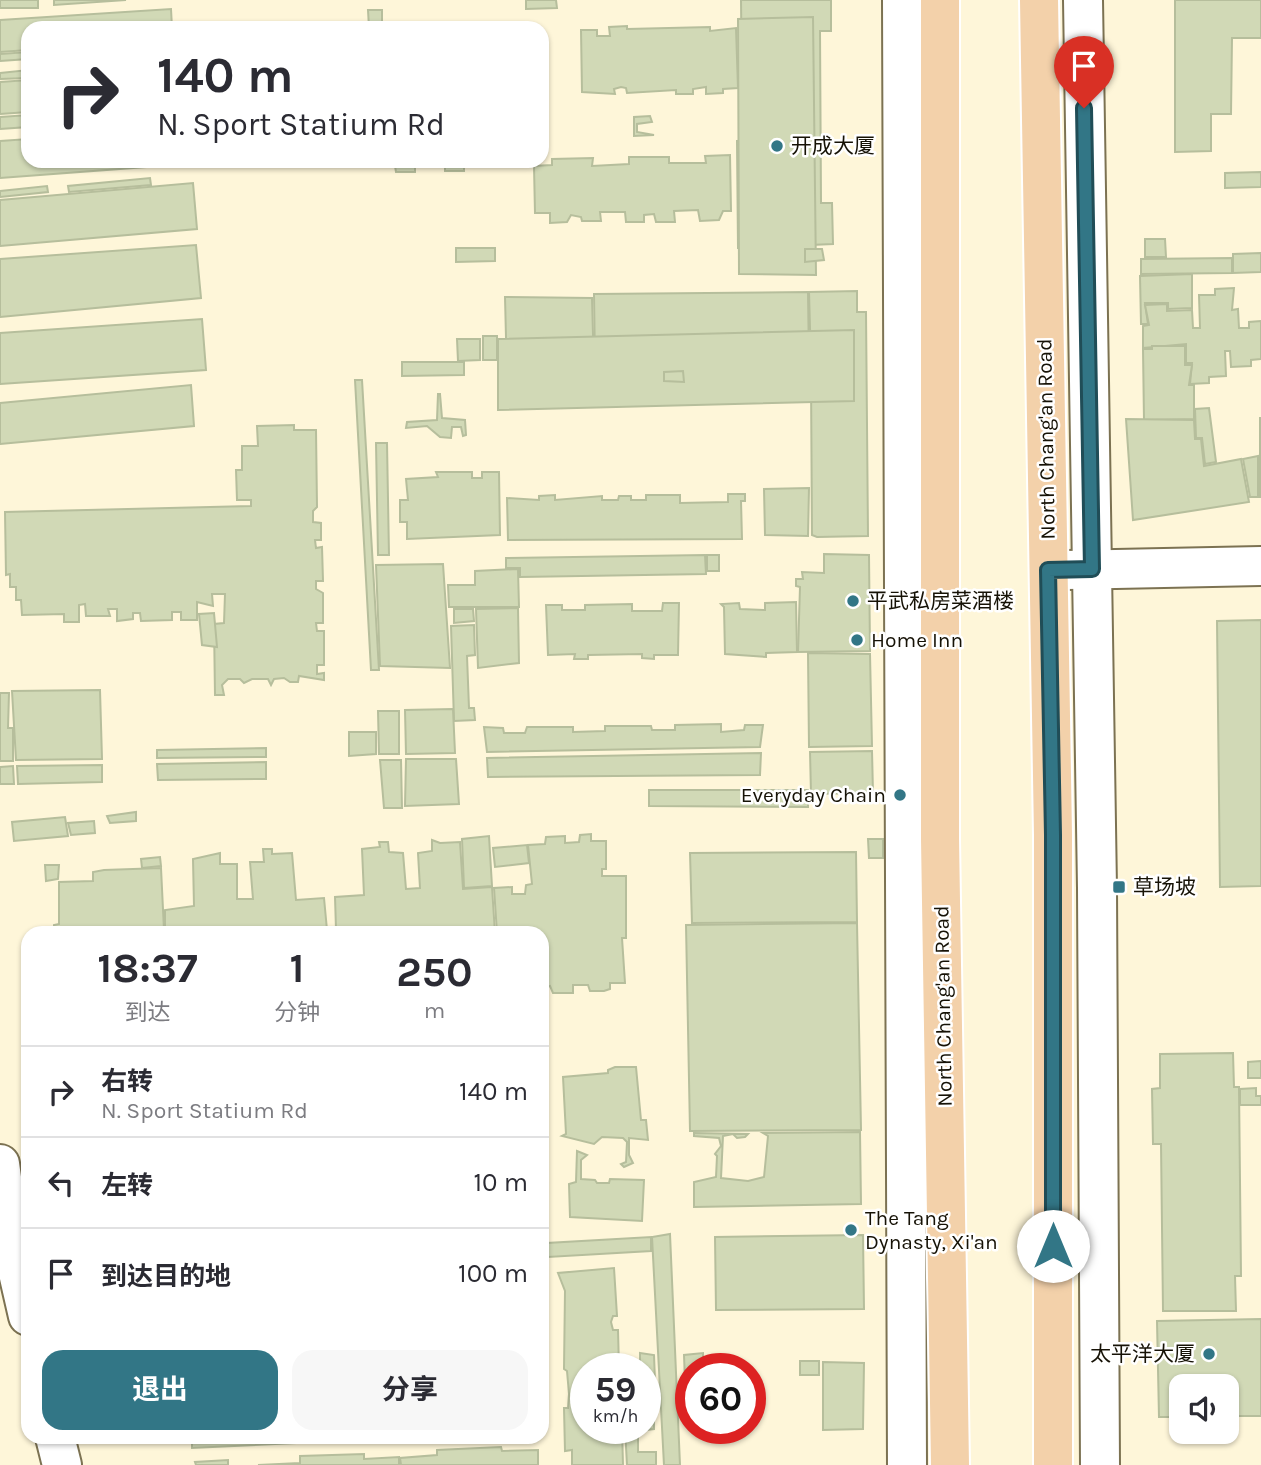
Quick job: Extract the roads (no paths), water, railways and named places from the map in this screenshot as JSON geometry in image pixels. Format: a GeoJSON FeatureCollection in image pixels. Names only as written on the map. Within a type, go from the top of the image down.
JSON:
{"type":"FeatureCollection","features":[{"type":"Feature","properties":{"kind":"main road","name":"North Chang'an Road"},"geometry":{"type":"LineString","coordinates":[[940,0],[940,839],[950,1465]]}},
{"type":"Feature","properties":{"kind":"main road","name":"North Chang'an Road"},"geometry":{"type":"LineString","coordinates":[[1039,0],[1053,835],[1053,1465]]}},
{"type":"Feature","properties":{"kind":"street"},"geometry":{"type":"LineString","coordinates":[[902,0],[907,1465]]}},
{"type":"Feature","properties":{"kind":"street"},"geometry":{"type":"LineString","coordinates":[[1083,0],[1092,569],[1100,1465]]}},
{"type":"Feature","properties":{"kind":"street"},"geometry":{"type":"LineString","coordinates":[[1048,570],[1261,566]]}},
{"type":"Feature","properties":{"kind":"street"},"geometry":{"type":"LineString","coordinates":[[0,1164],[11,1242],[21,1286]]}},
{"type":"Feature","properties":{"kind":"street"},"geometry":{"type":"LineString","coordinates":[[57,1444],[62,1465]]}},
{"type":"Feature","properties":{"kind":"place","name":"开成大厦"},"geometry":{"type":"Point","coordinates":[777,146]}},
{"type":"Feature","properties":{"kind":"place","name":"平武私房菜酒楼"},"geometry":{"type":"Point","coordinates":[853,601]}},
{"type":"Feature","properties":{"kind":"place","name":"Home Inn"},"geometry":{"type":"Point","coordinates":[857,640]}},
{"type":"Feature","properties":{"kind":"place","name":"Everyday Chain"},"geometry":{"type":"Point","coordinates":[900,795]}},
{"type":"Feature","properties":{"kind":"place","name":"草场坡"},"geometry":{"type":"Point","coordinates":[1119,887]}},
{"type":"Feature","properties":{"kind":"place","name":"The Tang Dynasty, Xi'an"},"geometry":{"type":"Point","coordinates":[851,1230]}},
{"type":"Feature","properties":{"kind":"place","name":"太平洋大厦"},"geometry":{"type":"Point","coordinates":[1209,1354]}}]}
